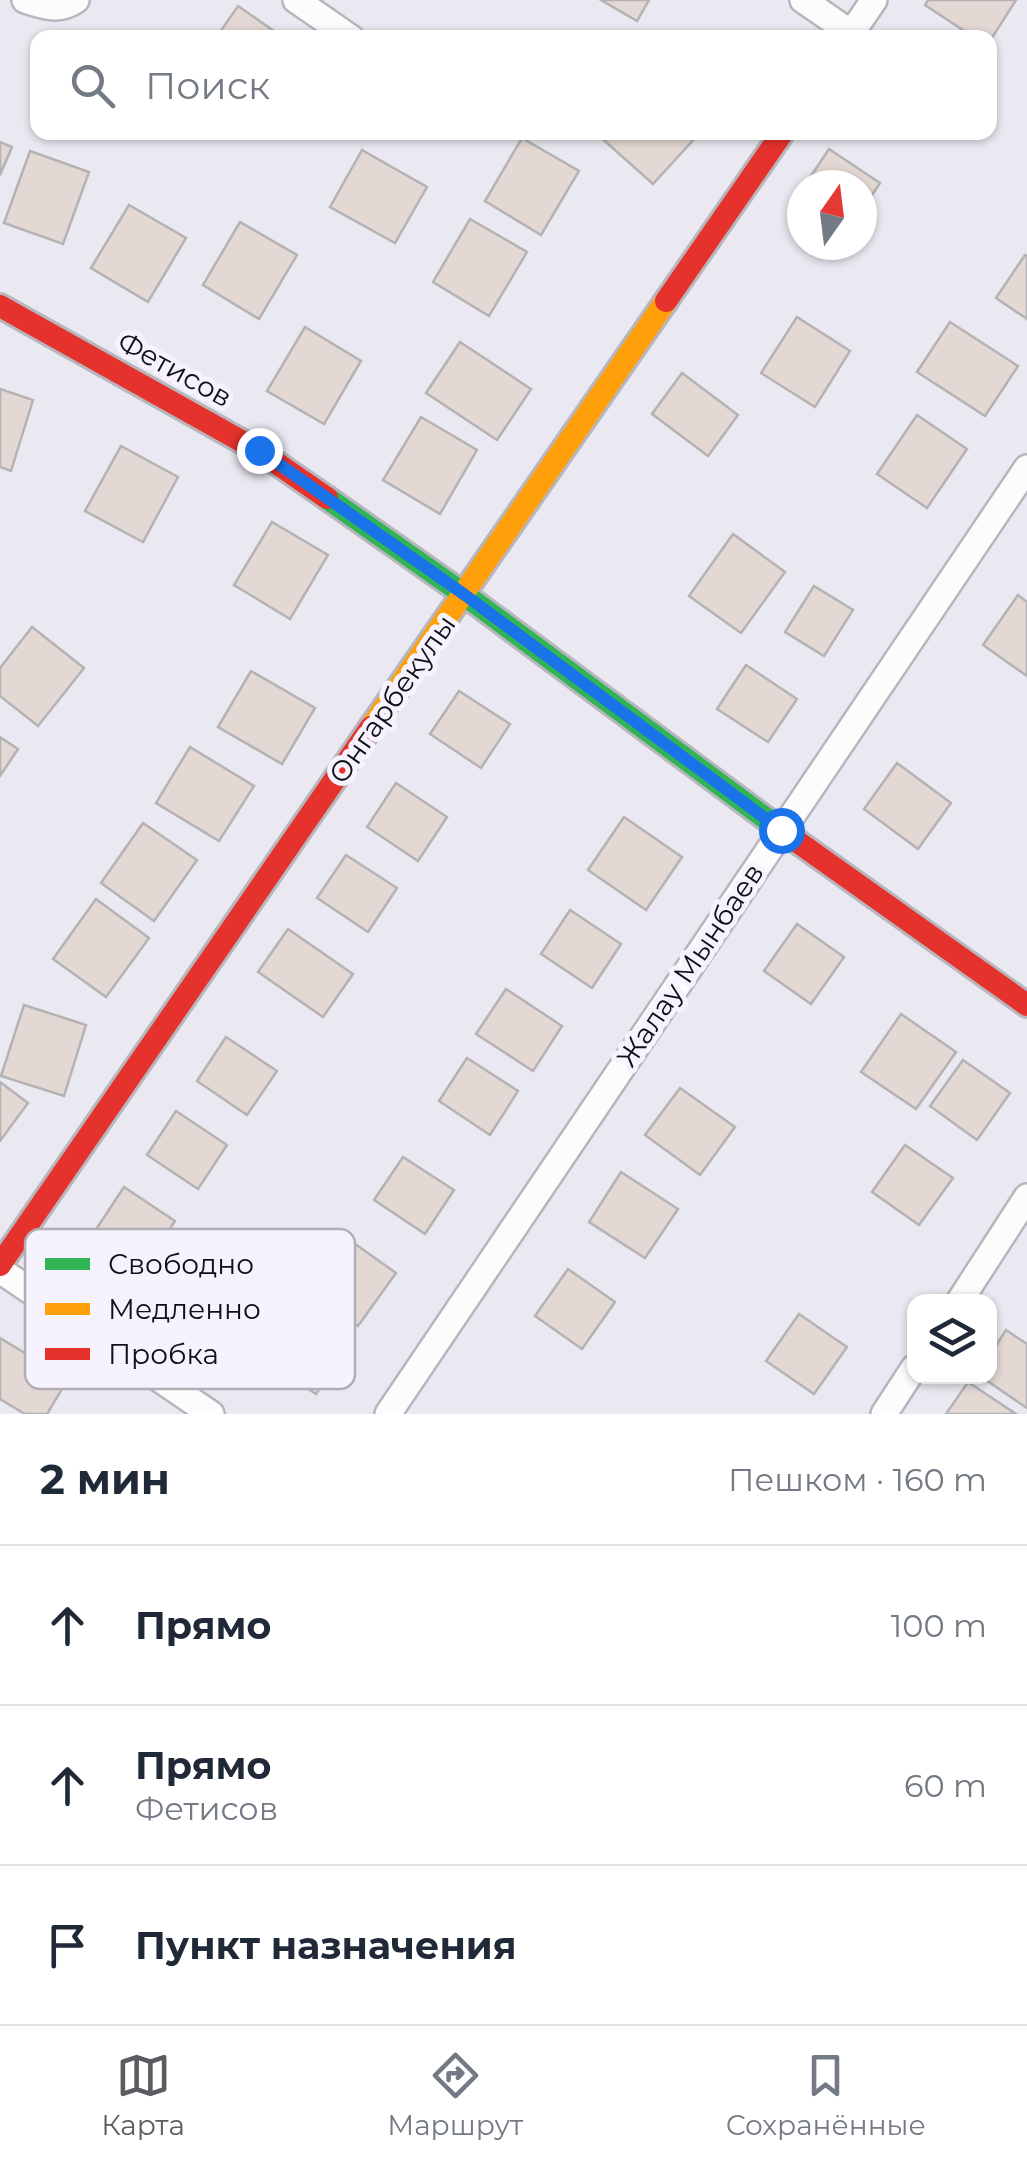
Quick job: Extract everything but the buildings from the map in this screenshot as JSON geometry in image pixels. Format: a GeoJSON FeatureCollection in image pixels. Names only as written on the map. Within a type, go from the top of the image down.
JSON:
{"type":"FeatureCollection","features":[{"type":"Feature","properties":{"kind":"street"},"geometry":{"type":"LineString","coordinates":[[25,0],[50,9],[76,0]]}},
{"type":"Feature","properties":{"kind":"street"},"geometry":{"type":"LineString","coordinates":[[296,0],[339,30]]}},
{"type":"Feature","properties":{"kind":"street"},"geometry":{"type":"LineString","coordinates":[[803,0],[843,30]]}},
{"type":"Feature","properties":{"kind":"street"},"geometry":{"type":"LineString","coordinates":[[853,30],[874,0]]}},
{"type":"Feature","properties":{"kind":"street","name":"Онгарбекулы"},"geometry":{"type":"LineString","coordinates":[[27,1229],[778,140]]}},
{"type":"Feature","properties":{"kind":"street","name":"Фетисов"},"geometry":{"type":"LineString","coordinates":[[0,306],[259,450],[465,595],[781,830],[1027,1005]]}},
{"type":"Feature","properties":{"kind":"street","name":"Жалау Мынбаев"},"geometry":{"type":"LineString","coordinates":[[388,1414],[1027,468]]}},
{"type":"Feature","properties":{"kind":"street"},"geometry":{"type":"LineString","coordinates":[[963,1294],[1027,1198]]}},
{"type":"Feature","properties":{"kind":"street","name":"Онгарбекулы"},"geometry":{"type":"LineString","coordinates":[[0,1268],[25,1232]]}},
{"type":"Feature","properties":{"kind":"street"},"geometry":{"type":"LineString","coordinates":[[0,1268],[25,1285]]}},
{"type":"Feature","properties":{"kind":"street"},"geometry":{"type":"LineString","coordinates":[[884,1414],[907,1379]]}},
{"type":"Feature","properties":{"kind":"street"},"geometry":{"type":"LineString","coordinates":[[175,1389],[211,1414]]}},
{"type":"Feature","properties":{"kind":"traffic: fast"},"geometry":{"type":"LineString","coordinates":[[327,498],[465,595],[788,835]]}},
{"type":"Feature","properties":{"kind":"traffic: slow"},"geometry":{"type":"LineString","coordinates":[[371,727],[666,301]]}},
{"type":"Feature","properties":{"kind":"traffic: jam"},"geometry":{"type":"LineString","coordinates":[[666,301],[777,140]]}},
{"type":"Feature","properties":{"kind":"traffic: jam"},"geometry":{"type":"LineString","coordinates":[[0,306],[259,451],[327,498]]}},
{"type":"Feature","properties":{"kind":"traffic: jam"},"geometry":{"type":"LineString","coordinates":[[0,1265],[371,727]]}},
{"type":"Feature","properties":{"kind":"traffic: jam"},"geometry":{"type":"LineString","coordinates":[[788,835],[1027,1005]]}},
{"type":"Feature","properties":{"kind":"route"},"geometry":{"type":"LineString","coordinates":[[259,450],[465,595],[781,830]]}}]}
